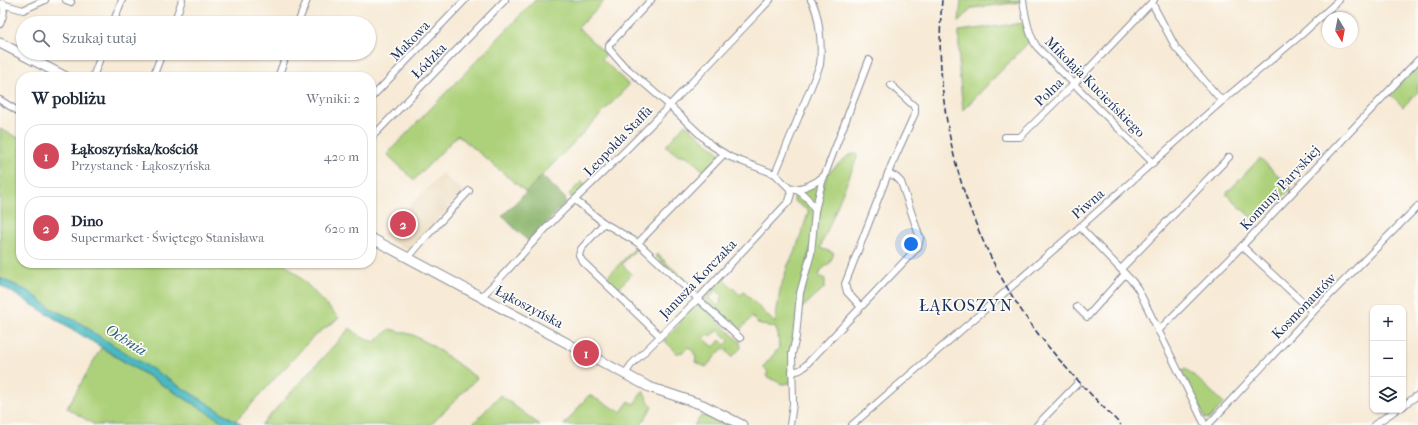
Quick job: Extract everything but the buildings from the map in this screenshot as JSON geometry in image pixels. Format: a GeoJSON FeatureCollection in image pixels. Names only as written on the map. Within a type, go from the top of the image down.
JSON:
{"type":"FeatureCollection","features":[{"type":"Feature","properties":{"kind":"street"},"geometry":{"type":"LineString","coordinates":[[1,2],[23,10],[45,0]]}},
{"type":"Feature","properties":{"kind":"street"},"geometry":{"type":"LineString","coordinates":[[116,16],[122,0]]}},
{"type":"Feature","properties":{"kind":"street"},"geometry":{"type":"LineString","coordinates":[[176,16],[182,0]]}},
{"type":"Feature","properties":{"kind":"street"},"geometry":{"type":"LineString","coordinates":[[301,16],[307,0]]}},
{"type":"Feature","properties":{"kind":"street","name":"Makowa"},"geometry":{"type":"LineString","coordinates":[[376,93],[465,0]]}},
{"type":"Feature","properties":{"kind":"street","name":"Łódzka"},"geometry":{"type":"LineString","coordinates":[[376,133],[504,0]]}},
{"type":"Feature","properties":{"kind":"street"},"geometry":{"type":"LineString","coordinates":[[651,0],[612,41],[609,45],[609,49],[623,65],[669,105],[711,145],[724,154],[775,174],[792,189],[803,193],[815,211]]}},
{"type":"Feature","properties":{"kind":"street","name":"Leopolda Staffa"},"geometry":{"type":"LineString","coordinates":[[480,297],[595,182],[770,0]]}},
{"type":"Feature","properties":{"kind":"street"},"geometry":{"type":"LineString","coordinates":[[775,174],[820,64],[822,51],[815,9],[811,0]]}},
{"type":"Feature","properties":{"kind":"street","name":"Mikołaja Kucieńskiego"},"geometry":{"type":"LineString","coordinates":[[1023,0],[1033,41],[1037,47],[1153,162]]}},
{"type":"Feature","properties":{"kind":"street","name":"Piwna"},"geometry":{"type":"LineString","coordinates":[[852,425],[1080,227],[1222,101],[1301,35],[1339,0]]}},
{"type":"Feature","properties":{"kind":"street"},"geometry":{"type":"LineString","coordinates":[[1153,1],[1176,48],[1222,101]]}},
{"type":"Feature","properties":{"kind":"street","name":"Polna"},"geometry":{"type":"LineString","coordinates":[[1006,137],[1020,137],[1074,84],[1153,1]]}},
{"type":"Feature","properties":{"kind":"street"},"geometry":{"type":"LineString","coordinates":[[0,24],[4,12],[1,2]]}},
{"type":"Feature","properties":{"kind":"street"},"geometry":{"type":"LineString","coordinates":[[0,43],[16,52]]}},
{"type":"Feature","properties":{"kind":"street"},"geometry":{"type":"LineString","coordinates":[[32,60],[55,72]]}},
{"type":"Feature","properties":{"kind":"street"},"geometry":{"type":"LineString","coordinates":[[95,72],[99,60]]}},
{"type":"Feature","properties":{"kind":"street"},"geometry":{"type":"LineString","coordinates":[[155,72],[159,60]]}},
{"type":"Feature","properties":{"kind":"street"},"geometry":{"type":"LineString","coordinates":[[280,72],[284,60]]}},
{"type":"Feature","properties":{"kind":"street"},"geometry":{"type":"LineString","coordinates":[[790,425],[793,404],[792,354],[796,336],[800,294],[811,254],[815,211],[822,182],[869,60]]}},
{"type":"Feature","properties":{"kind":"street","name":"Komuny Paryskiej"},"geometry":{"type":"LineString","coordinates":[[1158,331],[1242,246],[1418,60]]}},
{"type":"Feature","properties":{"kind":"street"},"geometry":{"type":"LineString","coordinates":[[860,306],[847,292],[845,284],[888,173],[915,113],[915,107],[891,85]]}},
{"type":"Feature","properties":{"kind":"street"},"geometry":{"type":"LineString","coordinates":[[0,100],[16,110]]}},
{"type":"Feature","properties":{"kind":"street"},"geometry":{"type":"LineString","coordinates":[[638,243],[724,154]]}},
{"type":"Feature","properties":{"kind":"street"},"geometry":{"type":"LineString","coordinates":[[1077,307],[1087,317],[1123,271],[1229,157]]}},
{"type":"Feature","properties":{"kind":"street"},"geometry":{"type":"LineString","coordinates":[[792,372],[800,370],[918,247],[920,238],[901,182],[896,177],[888,173]]}},
{"type":"Feature","properties":{"kind":"street"},"geometry":{"type":"LineString","coordinates":[[792,189],[812,184],[826,174]]}},
{"type":"Feature","properties":{"kind":"street","name":"Janusza Korczaka"},"geometry":{"type":"LineString","coordinates":[[625,374],[631,365],[698,299],[789,201],[792,189]]}},
{"type":"Feature","properties":{"kind":"street"},"geometry":{"type":"LineString","coordinates":[[408,258],[469,191]]}},
{"type":"Feature","properties":{"kind":"street"},"geometry":{"type":"LineString","coordinates":[[576,200],[604,223],[638,243],[740,338]]}},
{"type":"Feature","properties":{"kind":"street","name":"Kosmonautów"},"geometry":{"type":"LineString","coordinates":[[1206,425],[1418,206]]}},
{"type":"Feature","properties":{"kind":"street"},"geometry":{"type":"LineString","coordinates":[[604,223],[581,249],[579,255],[582,261],[659,336]]}},
{"type":"Feature","properties":{"kind":"street"},"geometry":{"type":"LineString","coordinates":[[1080,227],[1123,271],[1138,289],[1206,425]]}},
{"type":"Feature","properties":{"kind":"street","name":"Łąkoszyńska"},"geometry":{"type":"LineString","coordinates":[[376,241],[625,374],[649,386],[710,408],[742,425]]}},
{"type":"Feature","properties":{"kind":"street"},"geometry":{"type":"LineString","coordinates":[[1242,246],[1314,312]]}},
{"type":"Feature","properties":{"kind":"street"},"geometry":{"type":"LineString","coordinates":[[1037,425],[1077,384]]}},
{"type":"Feature","properties":{"kind":"street"},"geometry":{"type":"LineString","coordinates":[[1406,404],[1418,395]]}},
{"type":"Feature","properties":{"kind":"street"},"geometry":{"type":"LineString","coordinates":[[1374,425],[1392,413]]}},
{"type":"Feature","properties":{"kind":"shaded area"},"geometry":{"type":"Polygon","coordinates":[[[442,173],[463,192],[412,247],[408,250],[380,236],[442,173]]]}},
{"type":"Feature","properties":{"kind":"green space"},"geometry":{"type":"Polygon","coordinates":[[[535,0],[605,0],[578,28],[606,54],[602,59],[629,85],[526,192],[458,135],[414,180],[387,154],[535,0]]]}},
{"type":"Feature","properties":{"kind":"green space"},"geometry":{"type":"Polygon","coordinates":[[[961,0],[1020,0],[1021,2],[972,8],[959,22],[961,0]]]}},
{"type":"Feature","properties":{"kind":"green space"},"geometry":{"type":"Polygon","coordinates":[[[1024,23],[1030,41],[963,110],[959,71],[959,31],[1024,23]]]}},
{"type":"Feature","properties":{"kind":"green space"},"geometry":{"type":"Polygon","coordinates":[[[1418,65],[1418,92],[1403,107],[1390,94],[1418,65]]]}},
{"type":"Feature","properties":{"kind":"green space"},"geometry":{"type":"Polygon","coordinates":[[[685,124],[721,154],[704,171],[687,156],[676,154],[666,146],[685,124]]]}},
{"type":"Feature","properties":{"kind":"green space"},"geometry":{"type":"Polygon","coordinates":[[[0,129],[16,137],[16,268],[290,268],[339,318],[313,337],[236,421],[94,333],[84,325],[49,307],[30,292],[0,278],[0,129]]]}},
{"type":"Feature","properties":{"kind":"green space"},"geometry":{"type":"Polygon","coordinates":[[[857,154],[857,158],[820,248],[834,253],[830,263],[821,270],[819,276],[825,279],[825,287],[802,308],[801,303],[821,192],[828,173],[848,156],[857,154]]]}},
{"type":"Feature","properties":{"kind":"green space"},"geometry":{"type":"Polygon","coordinates":[[[1260,158],[1291,188],[1257,223],[1226,194],[1260,158]]]}},
{"type":"Feature","properties":{"kind":"green space"},"geometry":{"type":"Polygon","coordinates":[[[542,176],[565,198],[566,202],[529,242],[502,216],[542,176]]]}},
{"type":"Feature","properties":{"kind":"green space"},"geometry":{"type":"Polygon","coordinates":[[[822,180],[812,240],[800,292],[791,383],[782,384],[766,376],[768,372],[763,367],[779,348],[778,334],[775,327],[760,325],[752,317],[737,333],[703,300],[723,278],[740,295],[744,292],[775,323],[780,290],[809,211],[794,201],[795,191],[822,180]],[[716,290],[709,298],[718,306],[721,302],[719,300],[723,296],[716,290]]]}},
{"type":"Feature","properties":{"kind":"green space"},"geometry":{"type":"Polygon","coordinates":[[[581,182],[584,183],[586,187],[573,198],[571,197],[569,194],[581,182]]]}},
{"type":"Feature","properties":{"kind":"green space"},"geometry":{"type":"Polygon","coordinates":[[[636,247],[637,248],[622,264],[632,274],[617,290],[605,279],[636,247]]]}},
{"type":"Feature","properties":{"kind":"green space"},"geometry":{"type":"Polygon","coordinates":[[[657,254],[695,289],[693,291],[655,256],[657,254]]]}},
{"type":"Feature","properties":{"kind":"green space"},"geometry":{"type":"Polygon","coordinates":[[[697,303],[700,306],[701,305],[740,342],[741,348],[732,357],[727,352],[727,349],[725,350],[723,348],[706,367],[695,362],[696,358],[693,351],[688,347],[682,353],[680,352],[678,354],[664,340],[681,323],[679,321],[697,303]],[[718,330],[710,336],[708,334],[704,339],[714,347],[720,340],[725,345],[729,341],[718,330]]]}},
{"type":"Feature","properties":{"kind":"green space"},"geometry":{"type":"Polygon","coordinates":[[[350,328],[361,337],[375,342],[390,329],[413,335],[433,346],[477,378],[431,425],[261,425],[350,328]]]}},
{"type":"Feature","properties":{"kind":"green space"},"geometry":{"type":"Polygon","coordinates":[[[101,348],[228,425],[95,425],[67,408],[101,348]]]}},
{"type":"Feature","properties":{"kind":"green space"},"geometry":{"type":"Polygon","coordinates":[[[1185,369],[1224,403],[1209,419],[1205,418],[1182,370],[1185,369]]]}},
{"type":"Feature","properties":{"kind":"green space"},"geometry":{"type":"Polygon","coordinates":[[[643,391],[652,407],[641,425],[564,425],[589,395],[621,412],[629,401],[634,404],[643,391]]]}},
{"type":"Feature","properties":{"kind":"green space"},"geometry":{"type":"Polygon","coordinates":[[[500,395],[540,425],[472,425],[500,395]]]}},
{"type":"Feature","properties":{"kind":"green space"},"geometry":{"type":"Polygon","coordinates":[[[701,416],[712,416],[729,425],[694,425],[701,416]]]}},
{"type":"Feature","properties":{"kind":"water"},"geometry":{"type":"Polygon","coordinates":[[[0,278],[30,292],[49,307],[84,325],[94,333],[242,425],[228,425],[0,285],[0,278]]]}},
{"type":"Feature","properties":{"kind":"railway"},"geometry":{"type":"LineString","coordinates":[[942,0],[940,43],[942,85],[948,128],[958,169],[971,210],[987,249],[1007,287],[1040,337],[1097,401],[1121,425]]}},
{"type":"Feature","properties":{"kind":"place","name":"Dino"},"geometry":{"type":"Point","coordinates":[403,224]}},
{"type":"Feature","properties":{"kind":"place","name":"Łąkoszyńska/kościół"},"geometry":{"type":"Point","coordinates":[586,353]}},
{"type":"Feature","properties":{"kind":"district","name":"ŁĄKOSZYN"},"geometry":{"type":"Point","coordinates":[966,305]}},
{"type":"Feature","properties":{"kind":"water label","name":"Ochnia"},"geometry":{"type":"Point","coordinates":[126,340]}}]}
